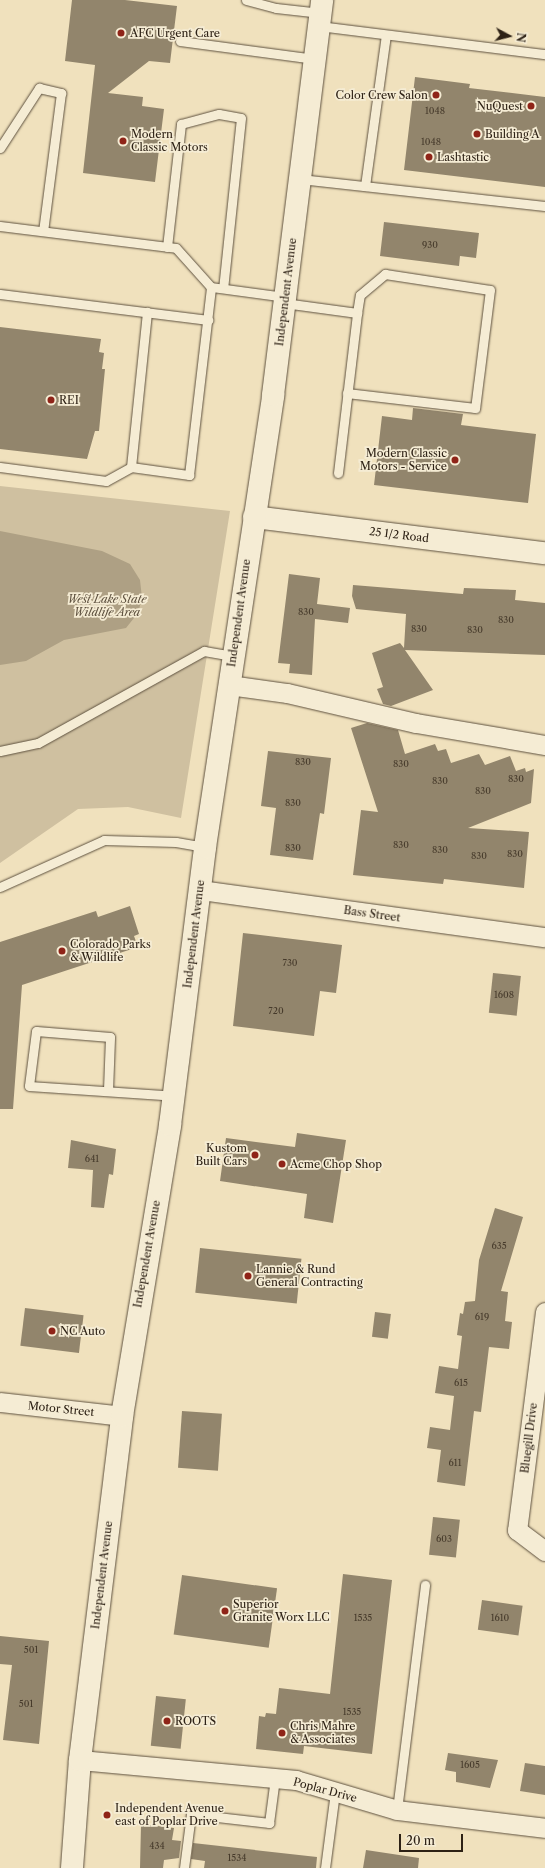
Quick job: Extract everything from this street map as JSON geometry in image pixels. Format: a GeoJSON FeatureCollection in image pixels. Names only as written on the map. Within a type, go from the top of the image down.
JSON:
{"type":"FeatureCollection","features":[{"type":"Feature","properties":{"kind":"street","name":"Independent Avenue"},"geometry":{"type":"LineString","coordinates":[[72,1868],[80,1760],[122,1416],[174,1096],[205,846],[285,300],[321,13]]}},
{"type":"Feature","properties":{"kind":"street","name":"25 1/2 Road"},"geometry":{"type":"LineString","coordinates":[[254,517],[545,553]]}},
{"type":"Feature","properties":{"kind":"street"},"geometry":{"type":"LineString","coordinates":[[229,686],[287,693],[416,724],[545,745]]}},
{"type":"Feature","properties":{"kind":"street","name":"Bass Street"},"geometry":{"type":"LineString","coordinates":[[200,890],[545,937]]}},
{"type":"Feature","properties":{"kind":"street","name":"Bluegill Drive"},"geometry":{"type":"LineString","coordinates":[[545,1312],[517,1530],[545,1551]]}},
{"type":"Feature","properties":{"kind":"street","name":"Motor Street"},"geometry":{"type":"LineString","coordinates":[[0,1402],[122,1416]]}},
{"type":"Feature","properties":{"kind":"street","name":"Poplar Drive"},"geometry":{"type":"LineString","coordinates":[[80,1760],[296,1780],[397,1810],[545,1828]]}},
{"type":"Feature","properties":{"kind":"lane"},"geometry":{"type":"LineString","coordinates":[[246,0],[276,8],[321,13],[386,35],[545,54]]}},
{"type":"Feature","properties":{"kind":"lane"},"geometry":{"type":"LineString","coordinates":[[365,186],[386,35]]}},
{"type":"Feature","properties":{"kind":"lane"},"geometry":{"type":"LineString","coordinates":[[180,41],[315,59]]}},
{"type":"Feature","properties":{"kind":"lane"},"geometry":{"type":"LineString","coordinates":[[0,148],[39,88],[62,93],[43,231]]}},
{"type":"Feature","properties":{"kind":"lane"},"geometry":{"type":"LineString","coordinates":[[167,247],[181,124],[219,114],[241,118],[223,288]]}},
{"type":"Feature","properties":{"kind":"lane"},"geometry":{"type":"LineString","coordinates":[[300,179],[545,206]]}},
{"type":"Feature","properties":{"kind":"lane"},"geometry":{"type":"LineString","coordinates":[[0,226],[176,248],[211,287],[357,314]]}},
{"type":"Feature","properties":{"kind":"lane"},"geometry":{"type":"LineString","coordinates":[[338,473],[347,393],[360,295],[385,274],[490,290],[475,408],[347,393]]}},
{"type":"Feature","properties":{"kind":"lane"},"geometry":{"type":"LineString","coordinates":[[0,467],[106,481],[131,467],[190,475],[211,287]]}},
{"type":"Feature","properties":{"kind":"lane"},"geometry":{"type":"LineString","coordinates":[[0,294],[208,320]]}},
{"type":"Feature","properties":{"kind":"lane"},"geometry":{"type":"LineString","coordinates":[[131,467],[147,312]]}},
{"type":"Feature","properties":{"kind":"lane"},"geometry":{"type":"LineString","coordinates":[[0,751],[38,744],[204,651],[233,656]]}},
{"type":"Feature","properties":{"kind":"lane"},"geometry":{"type":"LineString","coordinates":[[0,887],[104,840],[176,842],[205,846]]}},
{"type":"Feature","properties":{"kind":"lane"},"geometry":{"type":"LineString","coordinates":[[108,1090],[110,1037],[36,1031],[29,1086],[108,1090],[174,1096]]}},
{"type":"Feature","properties":{"kind":"lane"},"geometry":{"type":"LineString","coordinates":[[397,1810],[425,1585]]}},
{"type":"Feature","properties":{"kind":"lane"},"geometry":{"type":"LineString","coordinates":[[184,1868],[191,1814],[269,1823],[275,1778]]}},
{"type":"Feature","properties":{"kind":"lane"},"geometry":{"type":"LineString","coordinates":[[325,1868],[335,1792]]}},
{"type":"Feature","properties":{"kind":"green space","name":"West Lake State Wildlife Area"},"geometry":{"type":"Polygon","coordinates":[[[0,486],[230,511],[181,818],[128,807],[78,809],[0,863],[0,486]]]}},
{"type":"Feature","properties":{"kind":"shaded area"},"geometry":{"type":"Polygon","coordinates":[[[0,531],[102,551],[130,564],[140,580],[142,598],[138,613],[126,628],[64,640],[26,661],[0,665],[0,531]]]}},
{"type":"Feature","properties":{"kind":"building"},"geometry":{"type":"Polygon","coordinates":[[[72,0],[125,0],[177,6],[170,63],[149,61],[108,93],[143,97],[142,106],[164,109],[155,182],[83,173],[95,65],[65,61],[72,0]]]}},
{"type":"Feature","properties":{"kind":"building","name":"Building A"},"geometry":{"type":"Polygon","coordinates":[[[415,77],[470,84],[469,88],[545,97],[545,187],[404,170],[415,77]]]}},
{"type":"Feature","properties":{"kind":"building"},"geometry":{"type":"Polygon","coordinates":[[[384,222],[479,233],[476,258],[460,256],[459,266],[380,256],[384,222]]]}},
{"type":"Feature","properties":{"kind":"building","name":"REI"},"geometry":{"type":"Polygon","coordinates":[[[0,327],[101,339],[99,352],[104,353],[102,369],[105,369],[99,431],[95,431],[87,459],[0,449],[0,327]]]}},
{"type":"Feature","properties":{"kind":"building","name":"Modern Classic Motors - Service"},"geometry":{"type":"Polygon","coordinates":[[[413,408],[463,414],[461,425],[536,434],[528,503],[374,485],[382,416],[412,420],[413,408]]]}},
{"type":"Feature","properties":{"kind":"building"},"geometry":{"type":"Polygon","coordinates":[[[289,574],[320,578],[317,604],[350,608],[348,623],[315,619],[312,675],[289,673],[290,664],[278,663],[289,574]]]}},
{"type":"Feature","properties":{"kind":"building"},"geometry":{"type":"Polygon","coordinates":[[[353,585],[463,594],[464,588],[516,590],[515,600],[545,603],[545,655],[405,650],[433,690],[391,706],[383,704],[377,689],[383,687],[372,653],[400,643],[404,648],[406,614],[356,609],[352,596],[353,585]]]}},
{"type":"Feature","properties":{"kind":"building"},"geometry":{"type":"Polygon","coordinates":[[[367,723],[398,730],[405,754],[435,744],[438,751],[446,749],[451,763],[479,754],[485,765],[510,756],[516,771],[525,768],[526,772],[534,769],[531,803],[468,828],[529,832],[524,888],[444,879],[443,884],[353,875],[361,810],[378,812],[351,728],[367,723]]]}},
{"type":"Feature","properties":{"kind":"building"},"geometry":{"type":"Polygon","coordinates":[[[268,751],[331,758],[324,814],[320,813],[313,860],[270,855],[276,808],[261,806],[268,751]]]}},
{"type":"Feature","properties":{"kind":"building","name":"Colorado Parks & Wildlife"},"geometry":{"type":"Polygon","coordinates":[[[130,906],[139,934],[134,936],[138,947],[22,985],[13,1109],[0,1109],[0,942],[96,911],[98,917],[130,906]]]}},
{"type":"Feature","properties":{"kind":"building"},"geometry":{"type":"Polygon","coordinates":[[[243,933],[342,945],[336,993],[320,991],[314,1036],[233,1026],[243,933]]]}},
{"type":"Feature","properties":{"kind":"building"},"geometry":{"type":"Polygon","coordinates":[[[493,973],[521,976],[517,1016],[489,1013],[493,973]]]}},
{"type":"Feature","properties":{"kind":"building","name":"Acme Chop Shop"},"geometry":{"type":"Polygon","coordinates":[[[297,1133],[346,1140],[333,1223],[304,1218],[307,1194],[220,1181],[226,1138],[295,1147],[297,1133]]]}},
{"type":"Feature","properties":{"kind":"building"},"geometry":{"type":"Polygon","coordinates":[[[71,1140],[116,1149],[113,1175],[109,1174],[104,1208],[91,1207],[93,1170],[68,1168],[71,1140]]]}},
{"type":"Feature","properties":{"kind":"building"},"geometry":{"type":"Polygon","coordinates":[[[495,1208],[523,1217],[501,1291],[508,1292],[505,1321],[512,1322],[509,1349],[489,1347],[481,1412],[474,1411],[465,1486],[437,1482],[441,1450],[427,1448],[430,1427],[450,1430],[454,1396],[435,1393],[439,1366],[458,1369],[462,1336],[457,1335],[460,1313],[463,1314],[465,1302],[475,1301],[479,1260],[495,1208]]]}},
{"type":"Feature","properties":{"kind":"building","name":"Lannie & Rund General Contracting"},"geometry":{"type":"Polygon","coordinates":[[[200,1248],[301,1259],[297,1303],[195,1293],[200,1248]]]}},
{"type":"Feature","properties":{"kind":"building","name":"NC Auto"},"geometry":{"type":"Polygon","coordinates":[[[25,1308],[84,1315],[79,1353],[20,1346],[25,1308]]]}},
{"type":"Feature","properties":{"kind":"building"},"geometry":{"type":"Polygon","coordinates":[[[375,1312],[391,1314],[388,1339],[372,1337],[375,1312]]]}},
{"type":"Feature","properties":{"kind":"building"},"geometry":{"type":"Polygon","coordinates":[[[182,1411],[222,1414],[218,1471],[178,1468],[182,1411]]]}},
{"type":"Feature","properties":{"kind":"building"},"geometry":{"type":"Polygon","coordinates":[[[433,1517],[460,1520],[456,1558],[429,1555],[433,1517]]]}},
{"type":"Feature","properties":{"kind":"building"},"geometry":{"type":"Polygon","coordinates":[[[343,1574],[392,1580],[372,1754],[304,1746],[303,1754],[256,1749],[259,1716],[265,1717],[266,1713],[276,1714],[279,1688],[330,1694],[343,1574]]]}},
{"type":"Feature","properties":{"kind":"building","name":"Superior Granite Worx LLC"},"geometry":{"type":"Polygon","coordinates":[[[182,1575],[277,1588],[269,1648],[174,1634],[182,1575]]]}},
{"type":"Feature","properties":{"kind":"building"},"geometry":{"type":"Polygon","coordinates":[[[482,1600],[523,1606],[518,1635],[478,1630],[482,1600]]]}},
{"type":"Feature","properties":{"kind":"building"},"geometry":{"type":"Polygon","coordinates":[[[0,1636],[49,1641],[39,1744],[3,1740],[12,1665],[0,1664],[0,1636]]]}},
{"type":"Feature","properties":{"kind":"building","name":"ROOTS"},"geometry":{"type":"Polygon","coordinates":[[[156,1696],[186,1699],[181,1749],[151,1746],[156,1696]]]}},
{"type":"Feature","properties":{"kind":"building"},"geometry":{"type":"Polygon","coordinates":[[[448,1753],[498,1760],[490,1788],[456,1782],[456,1772],[445,1770],[448,1753]]]}},
{"type":"Feature","properties":{"kind":"building"},"geometry":{"type":"Polygon","coordinates":[[[525,1763],[545,1766],[545,1795],[520,1791],[525,1763]]]}},
{"type":"Feature","properties":{"kind":"building"},"geometry":{"type":"Polygon","coordinates":[[[141,1824],[174,1828],[172,1840],[181,1841],[179,1858],[164,1860],[163,1868],[140,1868],[141,1824]]]}},
{"type":"Feature","properties":{"kind":"building"},"geometry":{"type":"Polygon","coordinates":[[[193,1843],[317,1857],[316,1868],[204,1868],[205,1861],[191,1859],[193,1843]]]}},
{"type":"Feature","properties":{"kind":"building"},"geometry":{"type":"Polygon","coordinates":[[[366,1850],[419,1858],[418,1868],[363,1868],[366,1850]]]}},
{"type":"Feature","properties":{"kind":"place","name":"AFC Urgent Care"},"geometry":{"type":"Point","coordinates":[121,33]}},
{"type":"Feature","properties":{"kind":"place","name":"Color Crew Salon"},"geometry":{"type":"Point","coordinates":[436,95]}},
{"type":"Feature","properties":{"kind":"place","name":"NuQuest"},"geometry":{"type":"Point","coordinates":[531,106]}},
{"type":"Feature","properties":{"kind":"place","name":"Building A"},"geometry":{"type":"Point","coordinates":[477,134]}},
{"type":"Feature","properties":{"kind":"place","name":"Modern Classic Motors"},"geometry":{"type":"Point","coordinates":[123,141]}},
{"type":"Feature","properties":{"kind":"place","name":"Lashtastic"},"geometry":{"type":"Point","coordinates":[429,157]}},
{"type":"Feature","properties":{"kind":"place","name":"REI"},"geometry":{"type":"Point","coordinates":[51,400]}},
{"type":"Feature","properties":{"kind":"place","name":"Modern Classic Motors - Service"},"geometry":{"type":"Point","coordinates":[455,460]}},
{"type":"Feature","properties":{"kind":"place","name":"Colorado Parks & Wildlife"},"geometry":{"type":"Point","coordinates":[62,951]}},
{"type":"Feature","properties":{"kind":"place","name":"Kustom Built Cars"},"geometry":{"type":"Point","coordinates":[255,1155]}},
{"type":"Feature","properties":{"kind":"place","name":"Acme Chop Shop"},"geometry":{"type":"Point","coordinates":[282,1164]}},
{"type":"Feature","properties":{"kind":"place","name":"Lannie & Rund General Contracting"},"geometry":{"type":"Point","coordinates":[248,1276]}},
{"type":"Feature","properties":{"kind":"place","name":"NC Auto"},"geometry":{"type":"Point","coordinates":[52,1331]}},
{"type":"Feature","properties":{"kind":"place","name":"Superior Granite Worx LLC"},"geometry":{"type":"Point","coordinates":[225,1611]}},
{"type":"Feature","properties":{"kind":"place","name":"ROOTS"},"geometry":{"type":"Point","coordinates":[167,1721]}},
{"type":"Feature","properties":{"kind":"place","name":"Chris Mahre & Associates"},"geometry":{"type":"Point","coordinates":[282,1733]}},
{"type":"Feature","properties":{"kind":"place","name":"Independent Avenue east of Poplar Drive"},"geometry":{"type":"Point","coordinates":[107,1815]}}]}
